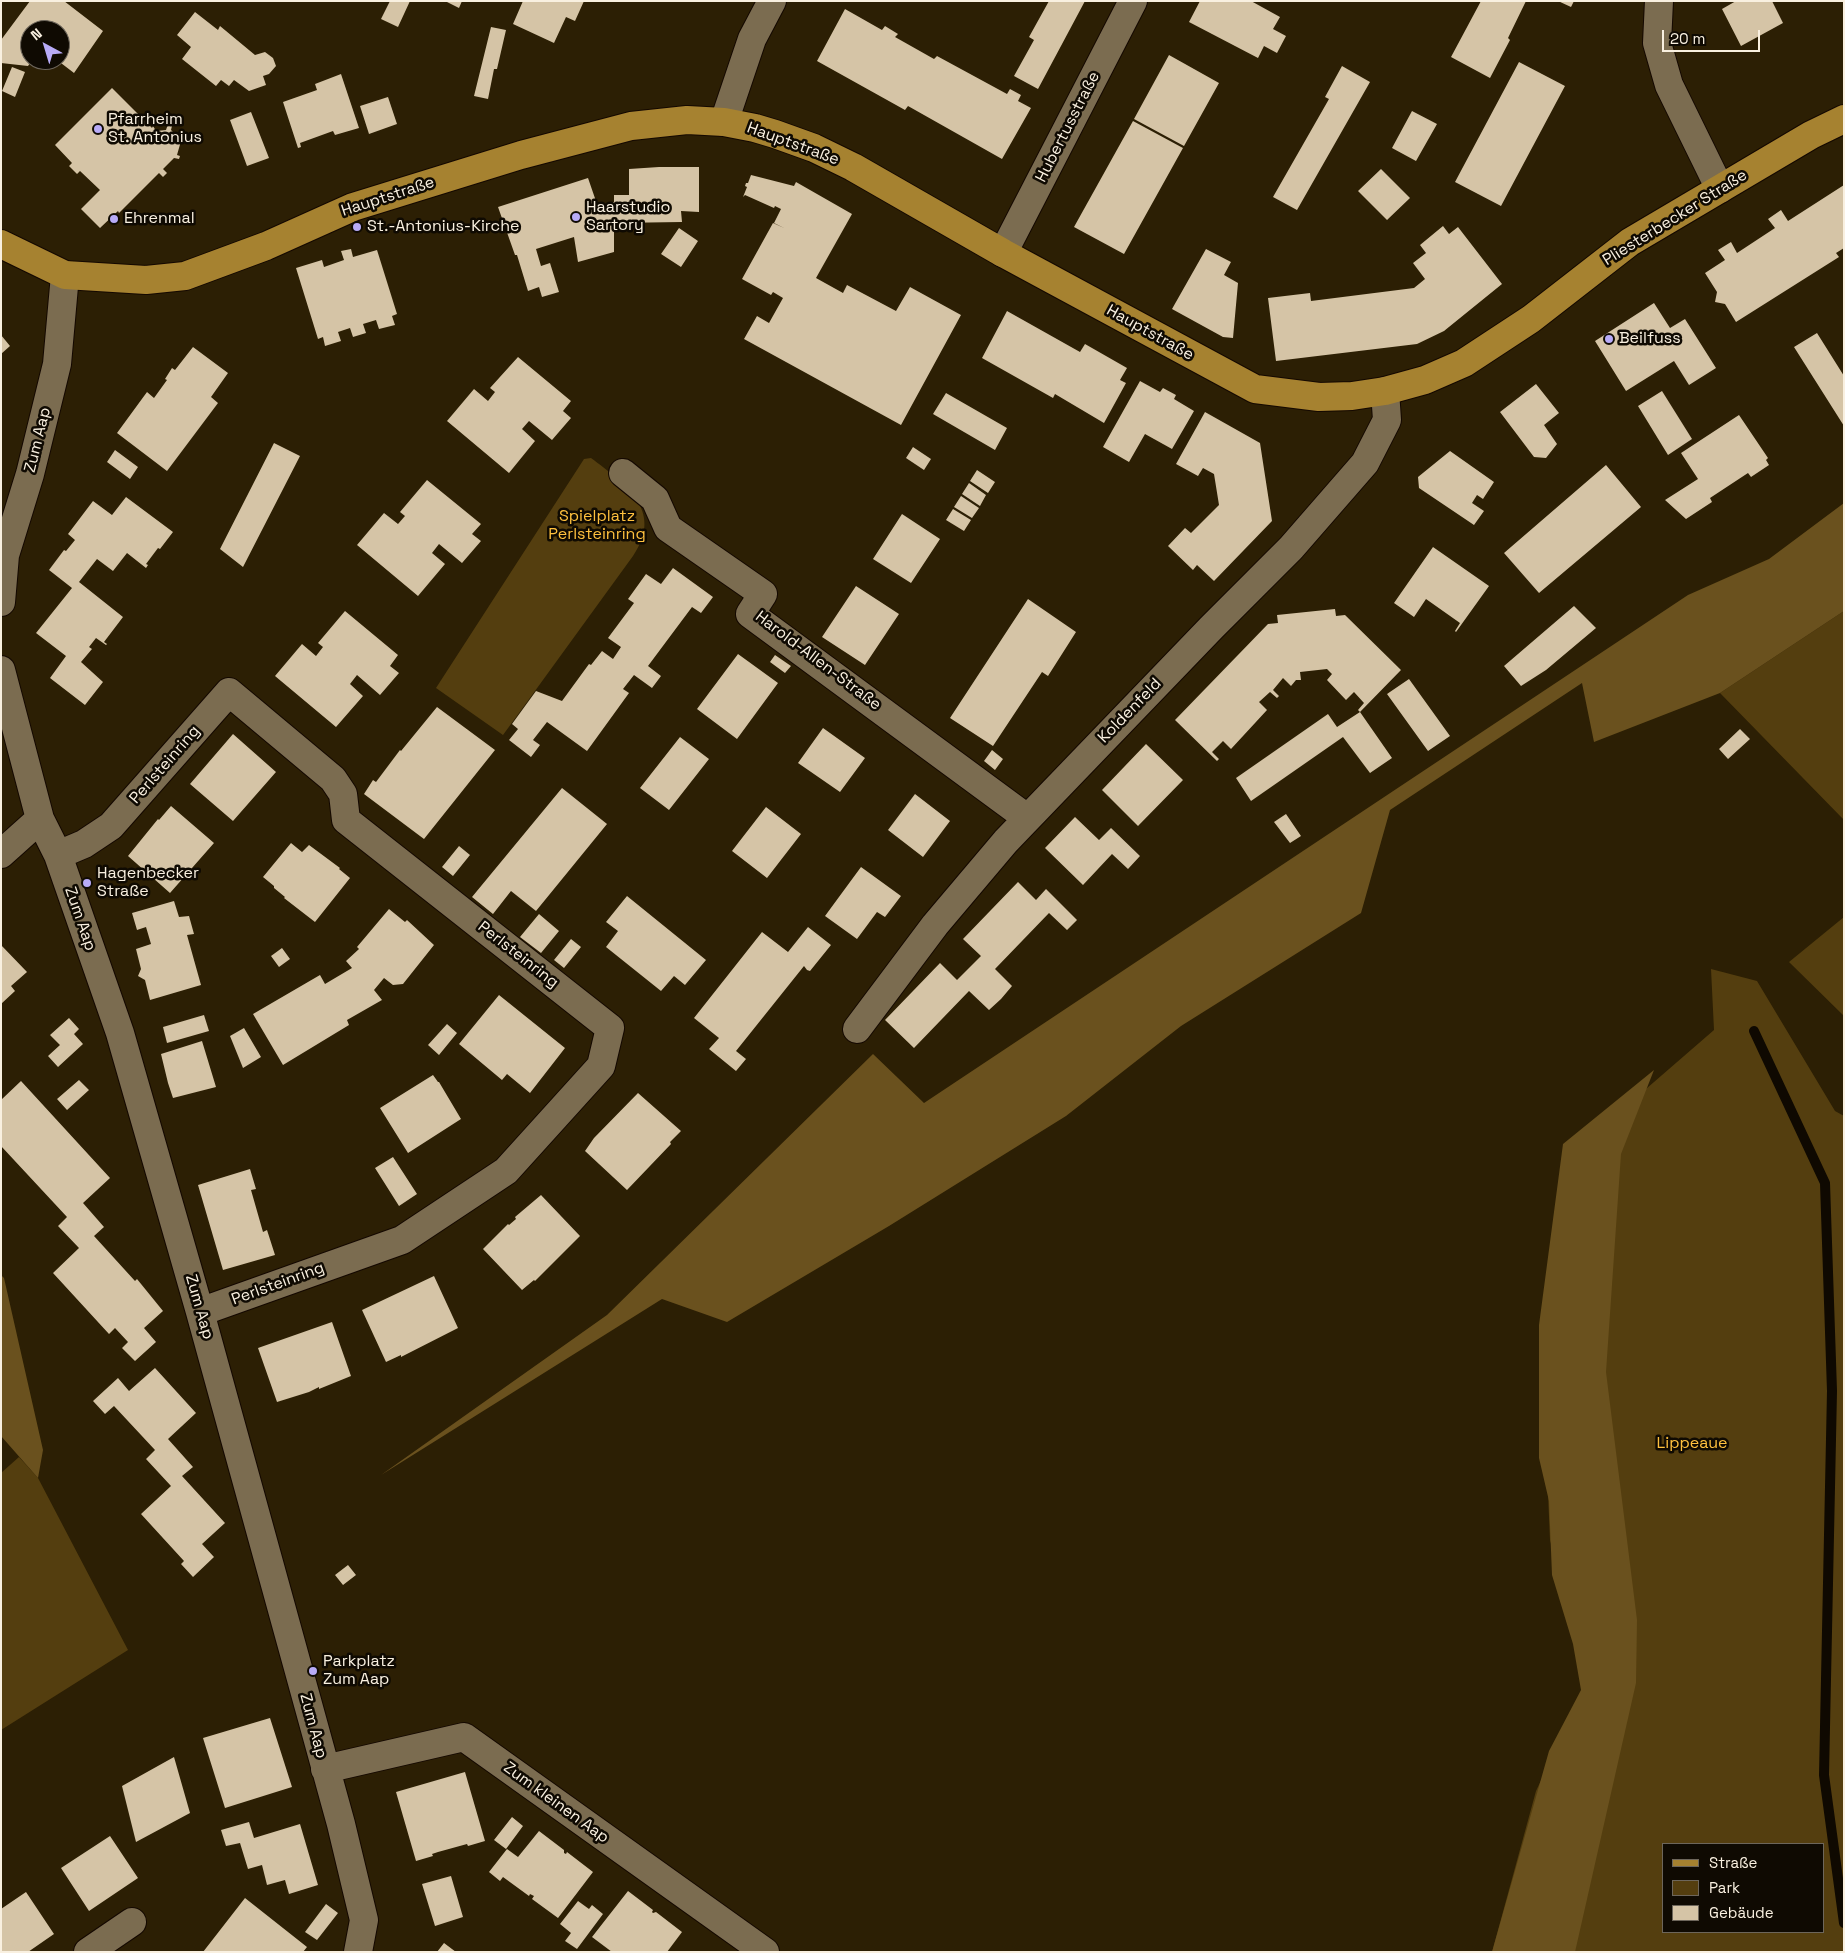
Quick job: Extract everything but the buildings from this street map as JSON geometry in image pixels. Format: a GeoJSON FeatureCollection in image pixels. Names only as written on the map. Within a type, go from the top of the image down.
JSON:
{"type":"FeatureCollection","features":[{"type":"Feature","properties":{"kind":"main road","name":"Pliesterbecker Straße"},"geometry":{"type":"LineString","coordinates":[[1464,363],[1531,319],[1630,242],[1811,135],[1844,119]]}},
{"type":"Feature","properties":{"kind":"main road","name":"Hauptstraße"},"geometry":{"type":"LineString","coordinates":[[1,244],[65,275],[146,280],[185,276],[266,246],[353,207],[521,155],[631,126],[687,120],[724,122],[755,128],[814,148],[853,167],[1003,253],[1255,389],[1319,397],[1352,396],[1385,391],[1425,380],[1464,363]]}},
{"type":"Feature","properties":{"kind":"street"},"geometry":{"type":"LineString","coordinates":[[724,122],[752,38],[772,1]]}},
{"type":"Feature","properties":{"kind":"street","name":"Hubertusstraße"},"geometry":{"type":"LineString","coordinates":[[1003,253],[1133,1]]}},
{"type":"Feature","properties":{"kind":"street"},"geometry":{"type":"LineString","coordinates":[[1659,1],[1657,43],[1669,85],[1720,189]]}},
{"type":"Feature","properties":{"kind":"street","name":"Zum Aap"},"geometry":{"type":"LineString","coordinates":[[1,602],[5,555],[30,474],[56,364],[65,275]]}},
{"type":"Feature","properties":{"kind":"street","name":"Koldenfeld"},"geometry":{"type":"LineString","coordinates":[[857,1029],[935,925],[1027,818],[1290,548],[1365,464],[1387,420],[1385,391]]}},
{"type":"Feature","properties":{"kind":"street","name":"Harold-Allen-Straße"},"geometry":{"type":"LineString","coordinates":[[623,473],[655,499],[668,528],[763,594],[750,614],[1027,818]]}},
{"type":"Feature","properties":{"kind":"street","name":"Zum Aap"},"geometry":{"type":"LineString","coordinates":[[1,670],[40,819],[58,855],[120,1033],[200,1312],[341,1824],[364,1920],[358,1952]]}},
{"type":"Feature","properties":{"kind":"street","name":"Perlsteinring"},"geometry":{"type":"LineString","coordinates":[[58,855],[84,844],[111,826],[229,692],[333,779],[343,794],[346,820],[610,1028],[601,1066],[506,1171],[402,1240],[200,1312]]}},
{"type":"Feature","properties":{"kind":"street"},"geometry":{"type":"LineString","coordinates":[[1,854],[40,819]]}},
{"type":"Feature","properties":{"kind":"street","name":"Zum kleinen Aap"},"geometry":{"type":"LineString","coordinates":[[325,1769],[464,1737],[765,1952]]}},
{"type":"Feature","properties":{"kind":"street"},"geometry":{"type":"LineString","coordinates":[[88,1952],[132,1922]]}},
{"type":"Feature","properties":{"kind":"green space","name":"Spielplatz Perlsteinring"},"geometry":{"type":"Polygon","coordinates":[[[591,458],[616,477],[636,499],[642,511],[645,525],[642,540],[633,556],[503,735],[436,688],[584,459],[591,458]]]}},
{"type":"Feature","properties":{"kind":"green space"},"geometry":{"type":"Polygon","coordinates":[[[1844,611],[1844,820],[1720,693],[1844,611]]]}},
{"type":"Feature","properties":{"kind":"green space"},"geometry":{"type":"Polygon","coordinates":[[[1844,917],[1844,1016],[1789,962],[1844,917]]]}},
{"type":"Feature","properties":{"kind":"green space","name":"Lippeaue"},"geometry":{"type":"Polygon","coordinates":[[[1711,969],[1757,981],[1835,1111],[1844,1116],[1844,1952],[1492,1952],[1536,1791],[1586,1686],[1550,1540],[1548,1494],[1564,1160],[1714,1030],[1711,969]]]}},
{"type":"Feature","properties":{"kind":"green space"},"geometry":{"type":"Polygon","coordinates":[[[19,1457],[38,1478],[128,1650],[1,1730],[1,1473],[19,1457]]]}},
{"type":"Feature","properties":{"kind":"shaded area"},"geometry":{"type":"Polygon","coordinates":[[[1844,503],[1844,611],[1720,693],[1594,742],[1582,683],[1390,810],[1361,913],[1181,1026],[1066,1116],[889,1226],[727,1322],[662,1299],[381,1475],[607,1315],[873,1054],[924,1103],[1688,595],[1769,559],[1844,503]]]}},
{"type":"Feature","properties":{"kind":"shaded area"},"geometry":{"type":"Polygon","coordinates":[[[1654,1070],[1621,1154],[1606,1372],[1637,1620],[1636,1683],[1575,1952],[1492,1952],[1549,1751],[1581,1690],[1573,1644],[1552,1575],[1549,1501],[1539,1458],[1539,1325],[1563,1144],[1654,1070]]]}},
{"type":"Feature","properties":{"kind":"shaded area"},"geometry":{"type":"Polygon","coordinates":[[[1,1275],[4,1278],[43,1450],[38,1478],[1,1436],[1,1275]]]}},
{"type":"Feature","properties":{"kind":"waterway"},"geometry":{"type":"LineString","coordinates":[[1754,1031],[1825,1183],[1832,1391],[1824,1775],[1844,1923]]}},
{"type":"Feature","properties":{"kind":"place","name":"Pfarrheim St. Antonius"},"geometry":{"type":"Point","coordinates":[98,129]}},
{"type":"Feature","properties":{"kind":"place","name":"Haarstudio Sartory"},"geometry":{"type":"Point","coordinates":[576,217]}},
{"type":"Feature","properties":{"kind":"place","name":"Ehrenmal"},"geometry":{"type":"Point","coordinates":[114,219]}},
{"type":"Feature","properties":{"kind":"place","name":"St.-Antonius-Kirche"},"geometry":{"type":"Point","coordinates":[357,227]}},
{"type":"Feature","properties":{"kind":"place","name":"Beilfuss"},"geometry":{"type":"Point","coordinates":[1609,339]}},
{"type":"Feature","properties":{"kind":"place","name":"Hagenbecker Straße"},"geometry":{"type":"Point","coordinates":[87,883]}},
{"type":"Feature","properties":{"kind":"place","name":"Parkplatz Zum Aap"},"geometry":{"type":"Point","coordinates":[313,1671]}}]}
